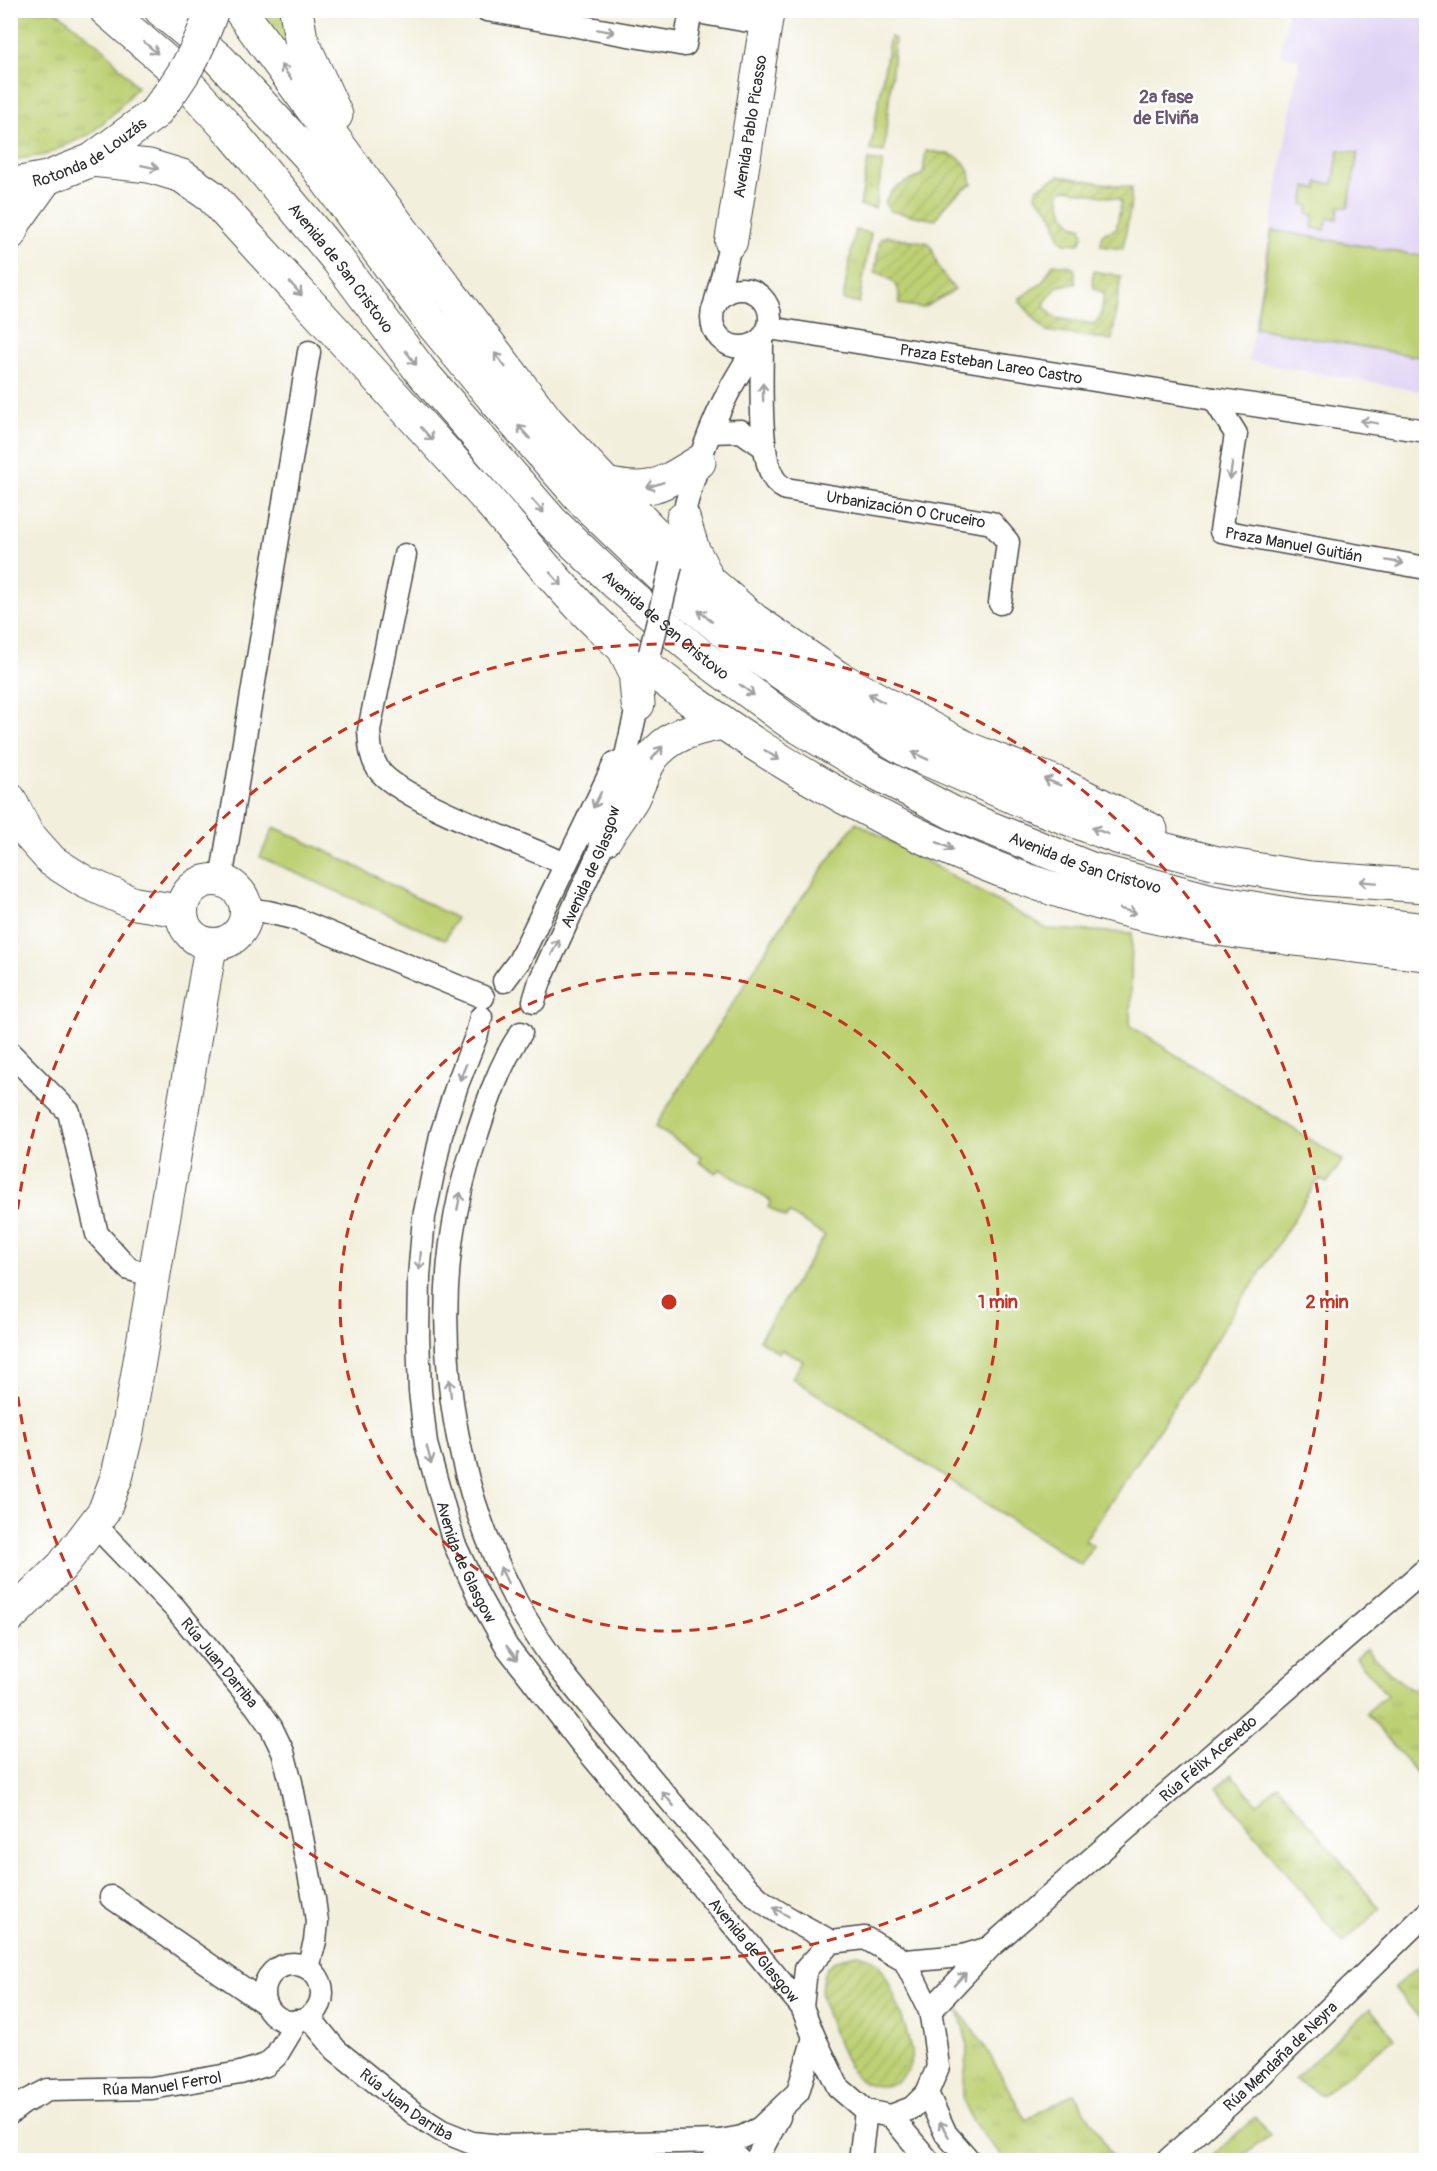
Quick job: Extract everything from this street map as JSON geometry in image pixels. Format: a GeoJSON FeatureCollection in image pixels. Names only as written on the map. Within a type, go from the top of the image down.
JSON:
{"type":"FeatureCollection","features":[{"type":"Feature","properties":{"kind":"main road","name":"Avenida de San Cristovo"},"geometry":{"type":"LineString","coordinates":[[106,10],[171,66],[234,135],[338,259],[420,370],[552,522],[618,585],[704,658],[787,720],[871,770],[953,813],[1091,869],[1212,901],[1375,926],[1426,930]]}},
{"type":"Feature","properties":{"kind":"main road","name":"Avenida de San Cristovo"},"geometry":{"type":"LineString","coordinates":[[161,10],[219,59],[308,155],[430,321],[586,504],[684,598],[748,651],[830,705],[908,751],[1032,805],[1120,838],[1217,863],[1310,878],[1426,886]]}},
{"type":"Feature","properties":{"kind":"main road","name":"Rotonda de Louzás"},"geometry":{"type":"LineString","coordinates":[[10,185],[47,178],[92,160],[155,113],[180,81],[200,45],[212,10]]}},
{"type":"Feature","properties":{"kind":"main road"},"geometry":{"type":"LineString","coordinates":[[240,10],[370,188],[548,422],[673,558],[716,587],[754,620],[837,677],[966,748],[1059,784],[1217,863]]}},
{"type":"Feature","properties":{"kind":"main road"},"geometry":{"type":"LineString","coordinates":[[296,10],[301,39],[370,188]]}},
{"type":"Feature","properties":{"kind":"main road"},"geometry":{"type":"LineString","coordinates":[[92,160],[149,166],[182,176],[211,196],[483,495],[579,605],[723,723],[787,765],[882,817],[985,864],[1084,900],[1142,915],[1208,928],[1426,954]]}},
{"type":"Feature","properties":{"kind":"main road"},"geometry":{"type":"LineString","coordinates":[[606,484],[637,489],[652,488],[699,462]]}},
{"type":"Feature","properties":{"kind":"main road"},"geometry":{"type":"LineString","coordinates":[[682,518],[693,550],[716,587]]}},
{"type":"Feature","properties":{"kind":"main road"},"geometry":{"type":"LineString","coordinates":[[634,716],[634,671],[640,655]]}},
{"type":"Feature","properties":{"kind":"main road"},"geometry":{"type":"LineString","coordinates":[[605,839],[632,798],[651,760],[663,746],[676,736],[694,729],[723,723]]}},
{"type":"Feature","properties":{"kind":"main road"},"geometry":{"type":"LineString","coordinates":[[1287,938],[1341,935],[1375,926],[1404,944],[1426,949]]}},
{"type":"Feature","properties":{"kind":"street"},"geometry":{"type":"LineString","coordinates":[[487,10],[685,45],[691,11],[767,17]]}},
{"type":"Feature","properties":{"kind":"street","name":"Avenida Pablo Picasso"},"geometry":{"type":"LineString","coordinates":[[715,304],[730,242],[767,17]]}},
{"type":"Feature","properties":{"kind":"street"},"geometry":{"type":"LineString","coordinates":[[10,234],[16,221],[47,178]]}},
{"type":"Feature","properties":{"kind":"street","name":"Avenida Pablo Picasso"},"geometry":{"type":"LineString","coordinates":[[730,242],[734,262],[753,291]]}},
{"type":"Feature","properties":{"kind":"street"},"geometry":{"type":"LineString","coordinates":[[640,655],[673,558],[699,462],[729,392],[763,336],[770,311],[760,296],[753,291],[736,289],[728,292],[715,304],[712,313],[715,332],[726,351],[730,370],[729,392]]}},
{"type":"Feature","properties":{"kind":"street"},"geometry":{"type":"LineString","coordinates":[[721,340],[739,347],[748,346],[763,336]]}},
{"type":"Feature","properties":{"kind":"street","name":"Praza Esteban Lareo Castro"},"geometry":{"type":"LineString","coordinates":[[763,336],[1214,399]]}},
{"type":"Feature","properties":{"kind":"street","name":"Urbanización O Cruceiro"},"geometry":{"type":"LineString","coordinates":[[763,336],[764,447],[772,475],[778,484],[786,489],[992,523],[1008,542],[1000,603]]}},
{"type":"Feature","properties":{"kind":"street"},"geometry":{"type":"LineString","coordinates":[[221,880],[309,352]]}},
{"type":"Feature","properties":{"kind":"street"},"geometry":{"type":"LineString","coordinates":[[1214,399],[1236,434],[1267,405]]}},
{"type":"Feature","properties":{"kind":"street"},"geometry":{"type":"LineString","coordinates":[[1214,399],[1267,405],[1426,431]]}},
{"type":"Feature","properties":{"kind":"street"},"geometry":{"type":"LineString","coordinates":[[711,432],[741,430],[764,447]]}},
{"type":"Feature","properties":{"kind":"street","name":"Praza Manuel Guitián"},"geometry":{"type":"LineString","coordinates":[[1236,434],[1221,531],[1426,568]]}},
{"type":"Feature","properties":{"kind":"street"},"geometry":{"type":"LineString","coordinates":[[405,555],[369,730],[370,751],[379,770],[390,782],[434,807],[566,864]]}},
{"type":"Feature","properties":{"kind":"street","name":"Avenida de Glasgow"},"geometry":{"type":"LineString","coordinates":[[504,981],[519,961],[634,716]]}},
{"type":"Feature","properties":{"kind":"street","name":"Avenida de Glasgow"},"geometry":{"type":"LineString","coordinates":[[534,1001],[540,981],[605,839],[620,784],[634,716]]}},
{"type":"Feature","properties":{"kind":"street"},"geometry":{"type":"LineString","coordinates":[[10,799],[27,833],[52,861],[85,882],[133,903],[181,911]]}},
{"type":"Feature","properties":{"kind":"street"},"geometry":{"type":"LineString","coordinates":[[221,880],[239,890],[247,909],[243,928],[237,935],[220,944],[201,942],[193,937],[182,920],[181,911],[183,901],[194,886],[202,881],[221,880]]}},
{"type":"Feature","properties":{"kind":"street"},"geometry":{"type":"LineString","coordinates":[[247,909],[293,918],[482,1007]]}},
{"type":"Feature","properties":{"kind":"street"},"geometry":{"type":"LineString","coordinates":[[10,1617],[62,1566],[95,1525],[111,1496],[120,1465],[211,944]]}},
{"type":"Feature","properties":{"kind":"street"},"geometry":{"type":"LineString","coordinates":[[504,981],[519,984],[531,994],[534,1001],[533,1019],[522,1033],[497,1034],[490,1030],[482,1007],[488,989],[504,981]]}},
{"type":"Feature","properties":{"kind":"street","name":"Avenida de Glasgow"},"geometry":{"type":"LineString","coordinates":[[482,1007],[477,1034],[441,1135],[424,1217],[419,1277],[419,1358],[426,1444],[454,1543],[478,1595],[507,1647],[581,1743],[802,2007]]}},
{"type":"Feature","properties":{"kind":"street","name":"Avenida de Glasgow"},"geometry":{"type":"LineString","coordinates":[[522,1033],[512,1047],[489,1097],[464,1177],[453,1236],[447,1332],[450,1390],[471,1493],[490,1547],[516,1602],[549,1655],[706,1844],[763,1902],[831,1942]]}},
{"type":"Feature","properties":{"kind":"street"},"geometry":{"type":"LineString","coordinates":[[10,1053],[69,1112],[97,1234],[129,1269],[154,1276]]}},
{"type":"Feature","properties":{"kind":"street","name":"Rúa Juan Darriba"},"geometry":{"type":"LineString","coordinates":[[95,1525],[175,1608],[256,1706],[275,1735],[283,1752],[291,1782],[314,1899],[317,1922],[308,1968]]}},
{"type":"Feature","properties":{"kind":"street","name":"Rúa Félix Acevedo"},"geometry":{"type":"LineString","coordinates":[[930,2011],[990,1947],[1426,1569]]}},
{"type":"Feature","properties":{"kind":"street","name":"Rúa Juan Darriba"},"geometry":{"type":"LineString","coordinates":[[111,1897],[266,2004],[278,2018],[287,2021],[303,2019],[359,2070],[416,2114],[442,2131],[472,2143],[640,2152],[716,2151],[760,2128],[793,2096]]}},
{"type":"Feature","properties":{"kind":"street","name":"Rúa Mendaña de Neyra"},"geometry":{"type":"LineString","coordinates":[[1168,2160],[1257,2079],[1426,1914]]}},
{"type":"Feature","properties":{"kind":"street","name":"Rúa Mendaña de Neyra"},"geometry":{"type":"LineString","coordinates":[[1392,1949],[1426,1925]]}},
{"type":"Feature","properties":{"kind":"street"},"geometry":{"type":"LineString","coordinates":[[865,1938],[905,1961],[930,2011],[938,2067],[927,2093],[912,2109],[891,2116],[866,2111],[838,2086],[814,2037],[802,2007],[806,1969],[831,1942],[865,1938]]}},
{"type":"Feature","properties":{"kind":"street","name":"Rúa Félix Acevedo"},"geometry":{"type":"LineString","coordinates":[[905,1961],[963,1956],[990,1947]]}},
{"type":"Feature","properties":{"kind":"street"},"geometry":{"type":"LineString","coordinates":[[266,2004],[264,1990],[269,1976],[287,1964],[301,1965],[314,1973],[322,1988],[320,2004],[303,2019]]}},
{"type":"Feature","properties":{"kind":"street","name":"Rúa Manuel Ferrol"},"geometry":{"type":"LineString","coordinates":[[10,2113],[23,2103],[48,2090],[152,2088],[240,2073],[266,2065],[303,2019]]}},
{"type":"Feature","properties":{"kind":"street"},"geometry":{"type":"LineString","coordinates":[[756,2160],[793,2096],[814,2037]]}},
{"type":"Feature","properties":{"kind":"street"},"geometry":{"type":"LineString","coordinates":[[793,2096],[819,2086],[838,2086]]}},
{"type":"Feature","properties":{"kind":"street"},"geometry":{"type":"LineString","coordinates":[[927,2093],[946,2134],[969,2160]]}},
{"type":"Feature","properties":{"kind":"street"},"geometry":{"type":"LineString","coordinates":[[860,2160],[866,2111]]}},
{"type":"Feature","properties":{"kind":"street"},"geometry":{"type":"LineString","coordinates":[[891,2116],[928,2160]]}},
{"type":"Feature","properties":{"kind":"street"},"geometry":{"type":"LineString","coordinates":[[716,2151],[740,2160]]}},
{"type":"Feature","properties":{"kind":"shaded area"},"geometry":{"type":"Polygon","coordinates":[[[1288,11],[1426,11],[1426,392],[1248,361],[1299,59],[1280,55],[1288,11]]]}},
{"type":"Feature","properties":{"kind":"green space"},"geometry":{"type":"Polygon","coordinates":[[[10,11],[56,11],[105,50],[137,87],[117,110],[90,134],[45,155],[11,160],[10,11]]]}},
{"type":"Feature","properties":{"kind":"green space"},"geometry":{"type":"Polygon","coordinates":[[[255,11],[286,11],[303,74],[255,11]]]}},
{"type":"Feature","properties":{"kind":"green space"},"geometry":{"type":"Polygon","coordinates":[[[890,37],[895,39],[884,152],[870,150],[890,37]]]}},
{"type":"Feature","properties":{"kind":"green space"},"geometry":{"type":"Polygon","coordinates":[[[1339,150],[1358,153],[1348,208],[1339,206],[1337,219],[1328,217],[1325,230],[1312,228],[1314,215],[1307,214],[1309,206],[1303,205],[1306,187],[1317,189],[1318,182],[1333,184],[1339,150]]]}},
{"type":"Feature","properties":{"kind":"green space"},"geometry":{"type":"Polygon","coordinates":[[[926,151],[944,153],[963,161],[972,184],[951,199],[935,220],[890,211],[885,204],[891,193],[923,174],[926,151]]]}},
{"type":"Feature","properties":{"kind":"green space"},"geometry":{"type":"Polygon","coordinates":[[[868,160],[883,162],[875,208],[860,206],[868,160]]]}},
{"type":"Feature","properties":{"kind":"green space"},"geometry":{"type":"Polygon","coordinates":[[[1059,176],[1132,188],[1123,249],[1101,246],[1102,234],[1116,229],[1121,204],[1119,199],[1066,189],[1061,191],[1059,196],[1064,211],[1072,224],[1081,227],[1083,236],[1079,244],[1064,243],[1060,239],[1055,220],[1035,195],[1037,188],[1059,176]]]}},
{"type":"Feature","properties":{"kind":"green space"},"geometry":{"type":"Polygon","coordinates":[[[855,230],[871,233],[859,303],[843,300],[855,230]]]}},
{"type":"Feature","properties":{"kind":"green space"},"geometry":{"type":"Polygon","coordinates":[[[1272,230],[1426,257],[1426,358],[1255,328],[1272,230]]]}},
{"type":"Feature","properties":{"kind":"green space"},"geometry":{"type":"Polygon","coordinates":[[[886,236],[929,243],[940,269],[955,290],[923,308],[899,304],[898,289],[893,282],[875,272],[880,239],[886,236]]]}},
{"type":"Feature","properties":{"kind":"green space"},"geometry":{"type":"Polygon","coordinates":[[[1053,264],[1071,266],[1075,270],[1075,284],[1058,286],[1045,302],[1044,306],[1055,318],[1094,324],[1101,316],[1104,293],[1094,288],[1092,279],[1094,271],[1121,276],[1112,340],[1046,331],[1020,302],[1020,298],[1042,283],[1053,264]]]}},
{"type":"Feature","properties":{"kind":"green space"},"geometry":{"type":"Polygon","coordinates":[[[856,822],[1047,929],[1132,933],[1130,1026],[1343,1160],[1327,1183],[1320,1179],[1314,1186],[1253,1284],[1231,1314],[1164,1422],[1085,1540],[1093,1546],[1081,1565],[792,1378],[803,1361],[782,1349],[779,1353],[759,1340],[825,1236],[789,1213],[786,1218],[768,1207],[771,1201],[720,1169],[716,1173],[699,1162],[702,1157],[655,1127],[782,925],[856,822]]]}},
{"type":"Feature","properties":{"kind":"green space"},"geometry":{"type":"Polygon","coordinates":[[[274,827],[456,918],[445,940],[260,857],[274,827]]]}},
{"type":"Feature","properties":{"kind":"green space"},"geometry":{"type":"Polygon","coordinates":[[[1366,1648],[1401,1682],[1426,1694],[1426,1784],[1366,1713],[1387,1695],[1356,1658],[1366,1648]]]}},
{"type":"Feature","properties":{"kind":"green space"},"geometry":{"type":"Polygon","coordinates":[[[1232,1774],[1257,1804],[1278,1785],[1380,1909],[1343,1943],[1217,1787],[1232,1774]]]}},
{"type":"Feature","properties":{"kind":"green space"},"geometry":{"type":"Polygon","coordinates":[[[857,1954],[872,1959],[882,1970],[905,2026],[911,2061],[909,2068],[892,2084],[879,2086],[867,2084],[856,2077],[832,2030],[822,1998],[821,1989],[828,1967],[837,1960],[857,1954]]]}},
{"type":"Feature","properties":{"kind":"green space"},"geometry":{"type":"Polygon","coordinates":[[[1426,1961],[1426,2014],[1420,2019],[1394,1987],[1426,1961]]]}},
{"type":"Feature","properties":{"kind":"green space"},"geometry":{"type":"Polygon","coordinates":[[[1370,2008],[1394,2038],[1322,2095],[1294,2079],[1370,2008]]]}},
{"type":"Feature","properties":{"kind":"green space"},"geometry":{"type":"Polygon","coordinates":[[[958,2009],[984,2045],[1026,2120],[1074,2093],[1115,2160],[1006,2160],[977,2127],[963,2099],[967,2049],[958,2009]]]}},
{"type":"Feature","properties":{"kind":"green space"},"geometry":{"type":"Polygon","coordinates":[[[1255,2117],[1270,2135],[1238,2160],[1208,2160],[1255,2117]]]}},
{"type":"Feature","properties":{"kind":"district","name":"2ª fase de Elviña"},"geometry":{"type":"Point","coordinates":[1166,107]}}]}
